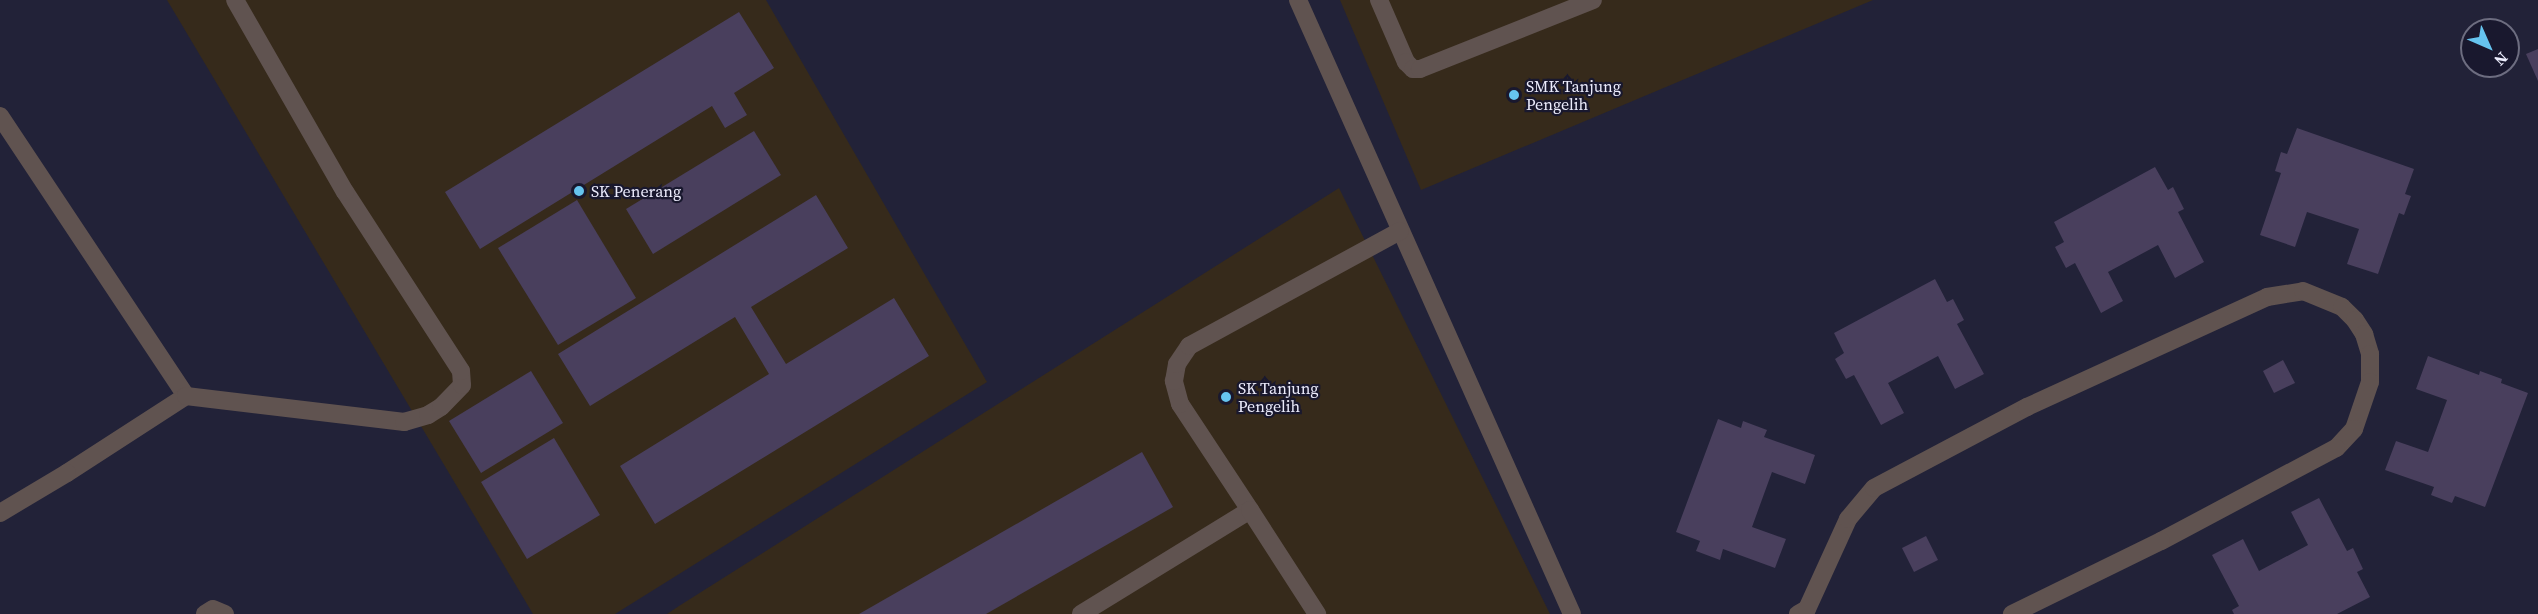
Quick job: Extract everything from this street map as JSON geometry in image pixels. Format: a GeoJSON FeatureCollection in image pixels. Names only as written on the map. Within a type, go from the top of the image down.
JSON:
{"type":"FeatureCollection","features":[{"type":"Feature","properties":{"kind":"street"},"geometry":{"type":"LineString","coordinates":[[0,513],[186,396],[404,422],[428,415],[441,407],[462,385],[461,371],[345,192],[235,0]]}},
{"type":"Feature","properties":{"kind":"street"},"geometry":{"type":"LineString","coordinates":[[1298,0],[1572,614]]}},
{"type":"Feature","properties":{"kind":"street"},"geometry":{"type":"LineString","coordinates":[[1379,0],[1406,62],[1413,69],[1420,69],[1593,0]]}},
{"type":"Feature","properties":{"kind":"street"},"geometry":{"type":"LineString","coordinates":[[0,116],[186,396]]}},
{"type":"Feature","properties":{"kind":"street"},"geometry":{"type":"LineString","coordinates":[[1317,614],[1180,404],[1174,381],[1177,364],[1189,346],[1400,231]]}},
{"type":"Feature","properties":{"kind":"street"},"geometry":{"type":"LineString","coordinates":[[1809,612],[1848,519],[1874,488],[2006,418],[2267,297],[2303,291],[2342,307],[2355,320],[2364,334],[2370,354],[2370,382],[2354,429],[2336,448],[2161,541],[2012,614]]}},
{"type":"Feature","properties":{"kind":"street"},"geometry":{"type":"LineString","coordinates":[[1082,614],[1250,510]]}},
{"type":"Feature","properties":{"kind":"street"},"geometry":{"type":"LineString","coordinates":[[205,614],[213,609],[225,614]]}},
{"type":"Feature","properties":{"kind":"shaded area","name":"SK Penerang"},"geometry":{"type":"Polygon","coordinates":[[[167,0],[766,0],[987,382],[615,614],[533,614],[167,0]]]}},
{"type":"Feature","properties":{"kind":"shaded area","name":"SMK Tanjung Pengelih"},"geometry":{"type":"Polygon","coordinates":[[[1340,0],[1873,0],[1421,190],[1340,0]]]}},
{"type":"Feature","properties":{"kind":"shaded area","name":"SK Tanjung Pengelih"},"geometry":{"type":"Polygon","coordinates":[[[1339,188],[1550,614],[667,614],[679,606],[1339,188]]]}},
{"type":"Feature","properties":{"kind":"building"},"geometry":{"type":"Polygon","coordinates":[[[739,12],[774,68],[734,93],[747,115],[725,128],[712,106],[480,249],[445,192],[739,12]]]}},
{"type":"Feature","properties":{"kind":"building"},"geometry":{"type":"Polygon","coordinates":[[[2538,49],[2538,81],[2526,54],[2538,49]]]}},
{"type":"Feature","properties":{"kind":"building"},"geometry":{"type":"Polygon","coordinates":[[[2297,128],[2414,169],[2405,194],[2411,196],[2404,215],[2399,213],[2378,274],[2347,264],[2359,229],[2307,212],[2295,247],[2260,235],[2281,173],[2275,171],[2281,152],[2287,154],[2297,128]]]}},
{"type":"Feature","properties":{"kind":"building"},"geometry":{"type":"Polygon","coordinates":[[[754,131],[781,175],[653,254],[626,209],[754,131]]]}},
{"type":"Feature","properties":{"kind":"building"},"geometry":{"type":"Polygon","coordinates":[[[2155,167],[2168,190],[2173,187],[2184,209],[2178,212],[2204,262],[2175,278],[2158,245],[2108,272],[2123,301],[2101,313],[2075,263],[2066,268],[2055,247],[2064,242],[2054,222],[2155,167]]]}},
{"type":"Feature","properties":{"kind":"building"},"geometry":{"type":"Polygon","coordinates":[[[816,195],[848,248],[751,307],[786,364],[894,298],[929,356],[655,524],[620,466],[769,374],[735,317],[590,406],[558,354],[816,195]]]}},
{"type":"Feature","properties":{"kind":"building"},"geometry":{"type":"Polygon","coordinates":[[[577,200],[636,298],[558,345],[498,248],[577,200]]]}},
{"type":"Feature","properties":{"kind":"building"},"geometry":{"type":"Polygon","coordinates":[[[1935,279],[1947,302],[1953,299],[1964,320],[1957,324],[1984,374],[1955,389],[1938,356],[1888,383],[1904,413],[1881,425],[1854,375],[1846,379],[1835,359],[1844,353],[1834,333],[1935,279]]]}},
{"type":"Feature","properties":{"kind":"building"},"geometry":{"type":"Polygon","coordinates":[[[2428,356],[2479,375],[2480,371],[2502,379],[2501,383],[2528,393],[2485,507],[2455,496],[2452,503],[2431,495],[2434,487],[2385,470],[2396,441],[2428,452],[2447,400],[2416,389],[2428,356]]]}},
{"type":"Feature","properties":{"kind":"building"},"geometry":{"type":"Polygon","coordinates":[[[2283,360],[2295,383],[2274,393],[2263,371],[2283,360]]]}},
{"type":"Feature","properties":{"kind":"building"},"geometry":{"type":"Polygon","coordinates":[[[531,371],[563,423],[481,473],[449,421],[531,371]]]}},
{"type":"Feature","properties":{"kind":"building"},"geometry":{"type":"Polygon","coordinates":[[[1718,419],[1741,428],[1743,421],[1767,430],[1764,437],[1815,455],[1805,484],[1772,472],[1752,527],[1786,539],[1775,568],[1723,549],[1720,560],[1696,551],[1700,541],[1676,532],[1718,419]]]}},
{"type":"Feature","properties":{"kind":"building"},"geometry":{"type":"Polygon","coordinates":[[[554,438],[600,515],[527,559],[481,482],[554,438]]]}},
{"type":"Feature","properties":{"kind":"building"},"geometry":{"type":"Polygon","coordinates":[[[1142,452],[1173,507],[986,614],[859,614],[1142,452]]]}},
{"type":"Feature","properties":{"kind":"building"},"geometry":{"type":"Polygon","coordinates":[[[2319,498],[2347,551],[2353,548],[2363,569],[2357,572],[2370,597],[2337,614],[2234,614],[2232,610],[2239,606],[2212,555],[2243,539],[2259,571],[2308,545],[2291,512],[2319,498]]]}},
{"type":"Feature","properties":{"kind":"building"},"geometry":{"type":"Polygon","coordinates":[[[1926,536],[1938,560],[1914,572],[1902,548],[1926,536]]]}},
{"type":"Feature","properties":{"kind":"place","name":"SMK Tanjung Pengelih"},"geometry":{"type":"Point","coordinates":[1514,95]}},
{"type":"Feature","properties":{"kind":"place","name":"SK Penerang"},"geometry":{"type":"Point","coordinates":[579,191]}},
{"type":"Feature","properties":{"kind":"place","name":"SK Tanjung Pengelih"},"geometry":{"type":"Point","coordinates":[1226,397]}}]}
